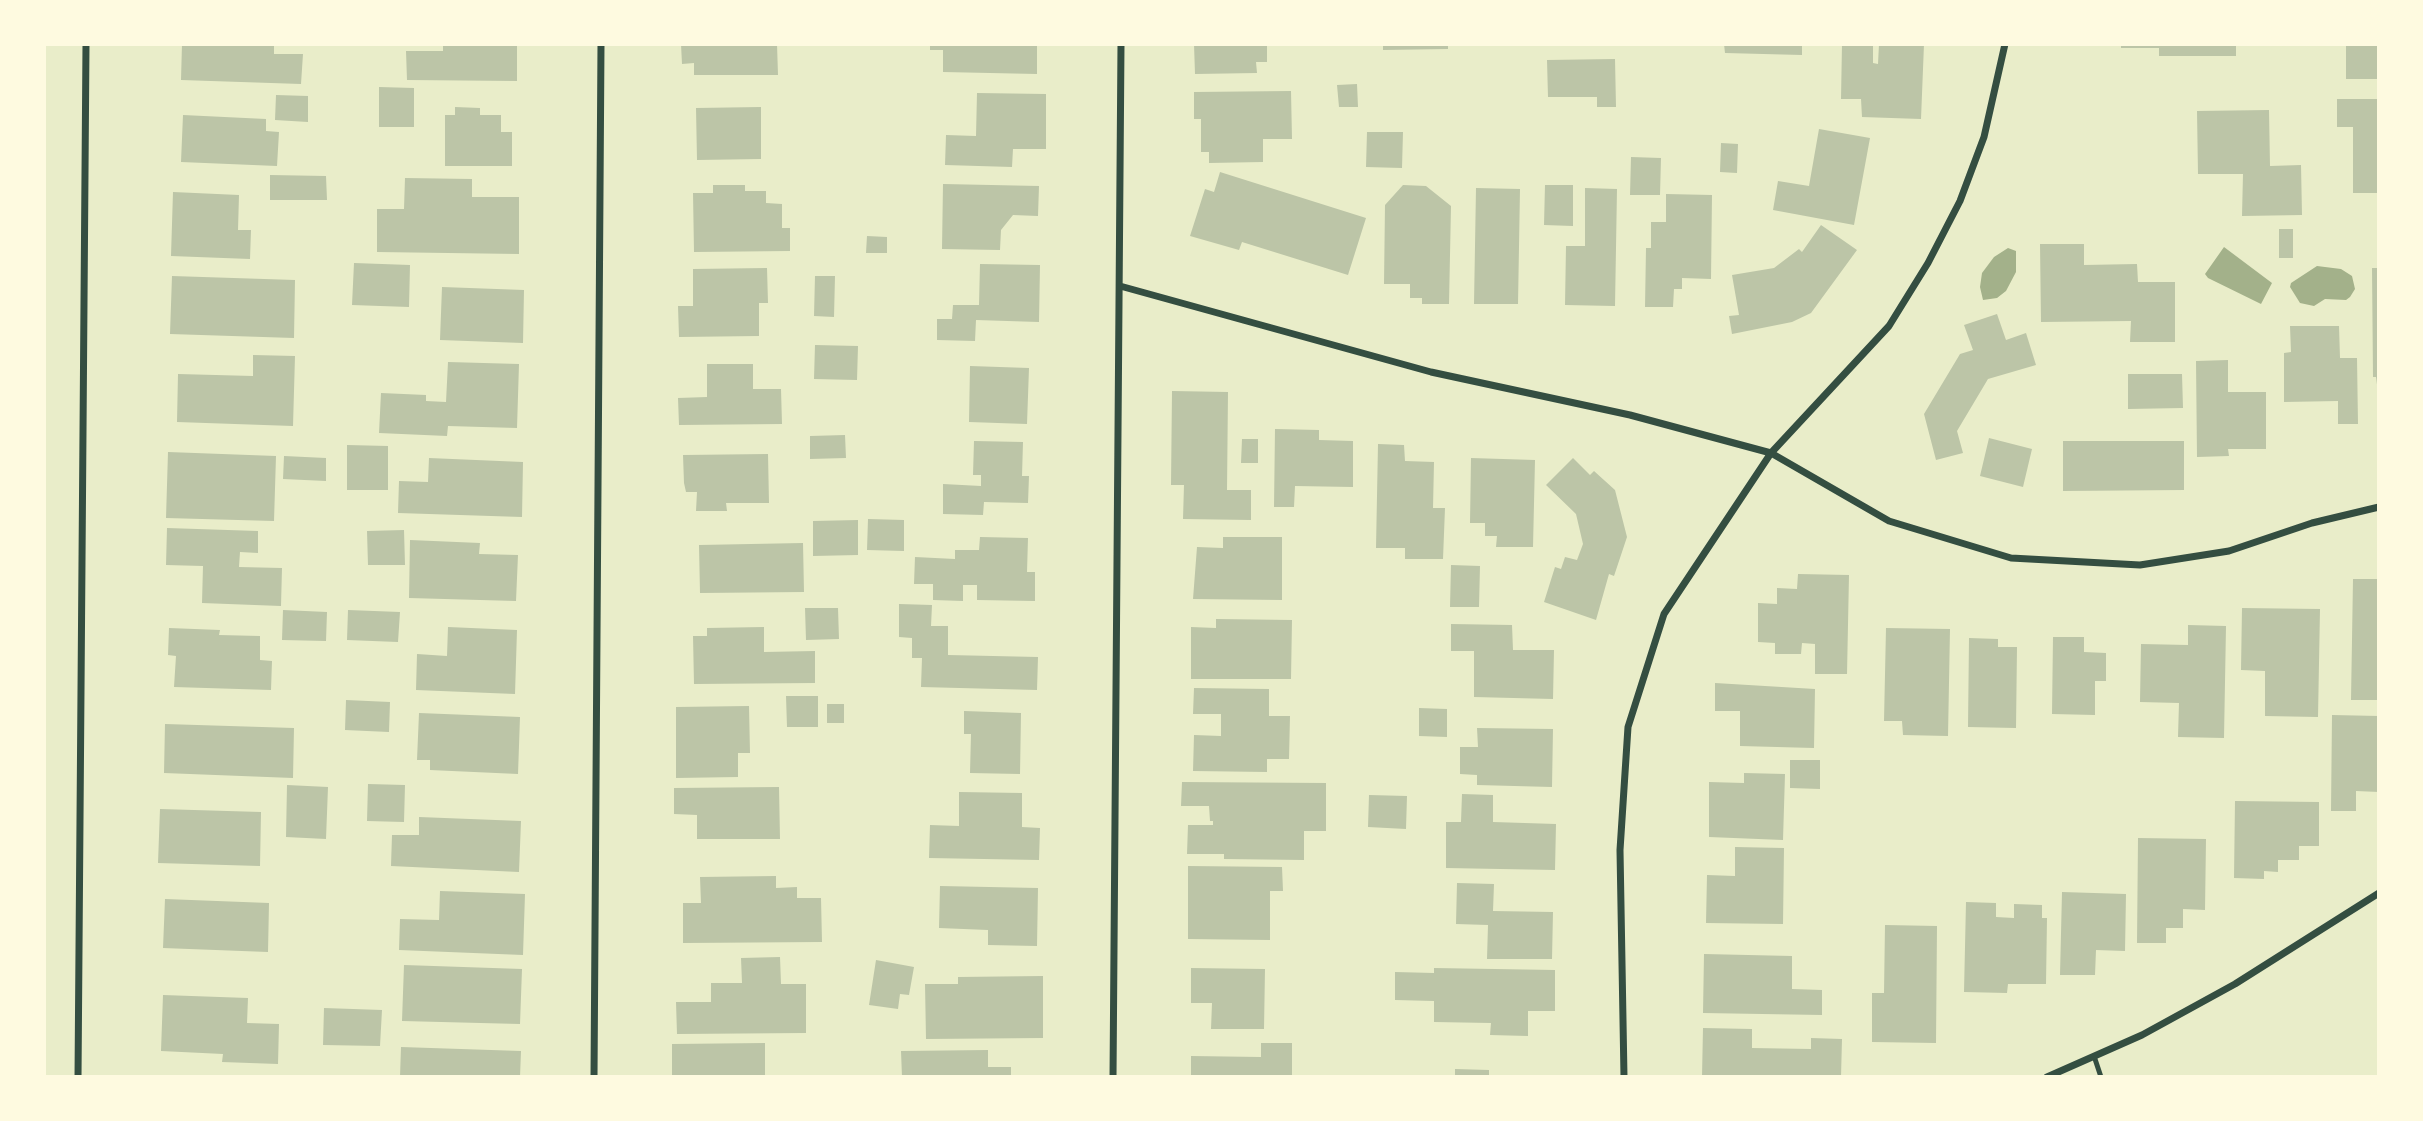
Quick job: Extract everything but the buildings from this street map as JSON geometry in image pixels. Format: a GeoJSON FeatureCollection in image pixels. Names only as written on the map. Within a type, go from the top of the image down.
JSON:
{"type":"FeatureCollection","features":[{"type":"Feature","properties":{"kind":"street"},"geometry":{"type":"LineString","coordinates":[[78,1077],[86,44]]}},
{"type":"Feature","properties":{"kind":"street"},"geometry":{"type":"LineString","coordinates":[[594,1077],[601,44]]}},
{"type":"Feature","properties":{"kind":"street"},"geometry":{"type":"LineString","coordinates":[[1113,1077],[1121,44]]}},
{"type":"Feature","properties":{"kind":"street"},"geometry":{"type":"LineString","coordinates":[[1624,1077],[1620,850],[1628,727],[1664,614],[1771,453],[1889,326],[1928,263],[1960,201],[1984,137],[2005,44]]}},
{"type":"Feature","properties":{"kind":"street"},"geometry":{"type":"LineString","coordinates":[[1120,286],[1431,372],[1630,415],[1771,453],[1889,521],[2011,558],[2140,565],[2229,551],[2312,523],[2379,507]]}},
{"type":"Feature","properties":{"kind":"street"},"geometry":{"type":"LineString","coordinates":[[2047,1077],[2142,1035],[2235,984],[2379,893]]}},
{"type":"Feature","properties":{"kind":"lane"},"geometry":{"type":"LineString","coordinates":[[2094,1056],[2101,1077]]}},
{"type":"Feature","properties":{"kind":"shaded area"},"geometry":{"type":"Polygon","coordinates":[[[2224,247],[2272,283],[2261,304],[2208,278],[2205,274],[2224,247]]]}},
{"type":"Feature","properties":{"kind":"shaded area"},"geometry":{"type":"Polygon","coordinates":[[[2008,248],[2016,251],[2016,272],[2006,291],[1997,298],[1983,300],[1980,287],[1982,273],[1994,257],[2008,248]]]}},
{"type":"Feature","properties":{"kind":"shaded area"},"geometry":{"type":"Polygon","coordinates":[[[2317,266],[2341,269],[2352,276],[2355,289],[2350,297],[2346,300],[2325,299],[2314,306],[2300,303],[2290,287],[2291,283],[2317,266]]]}}]}
